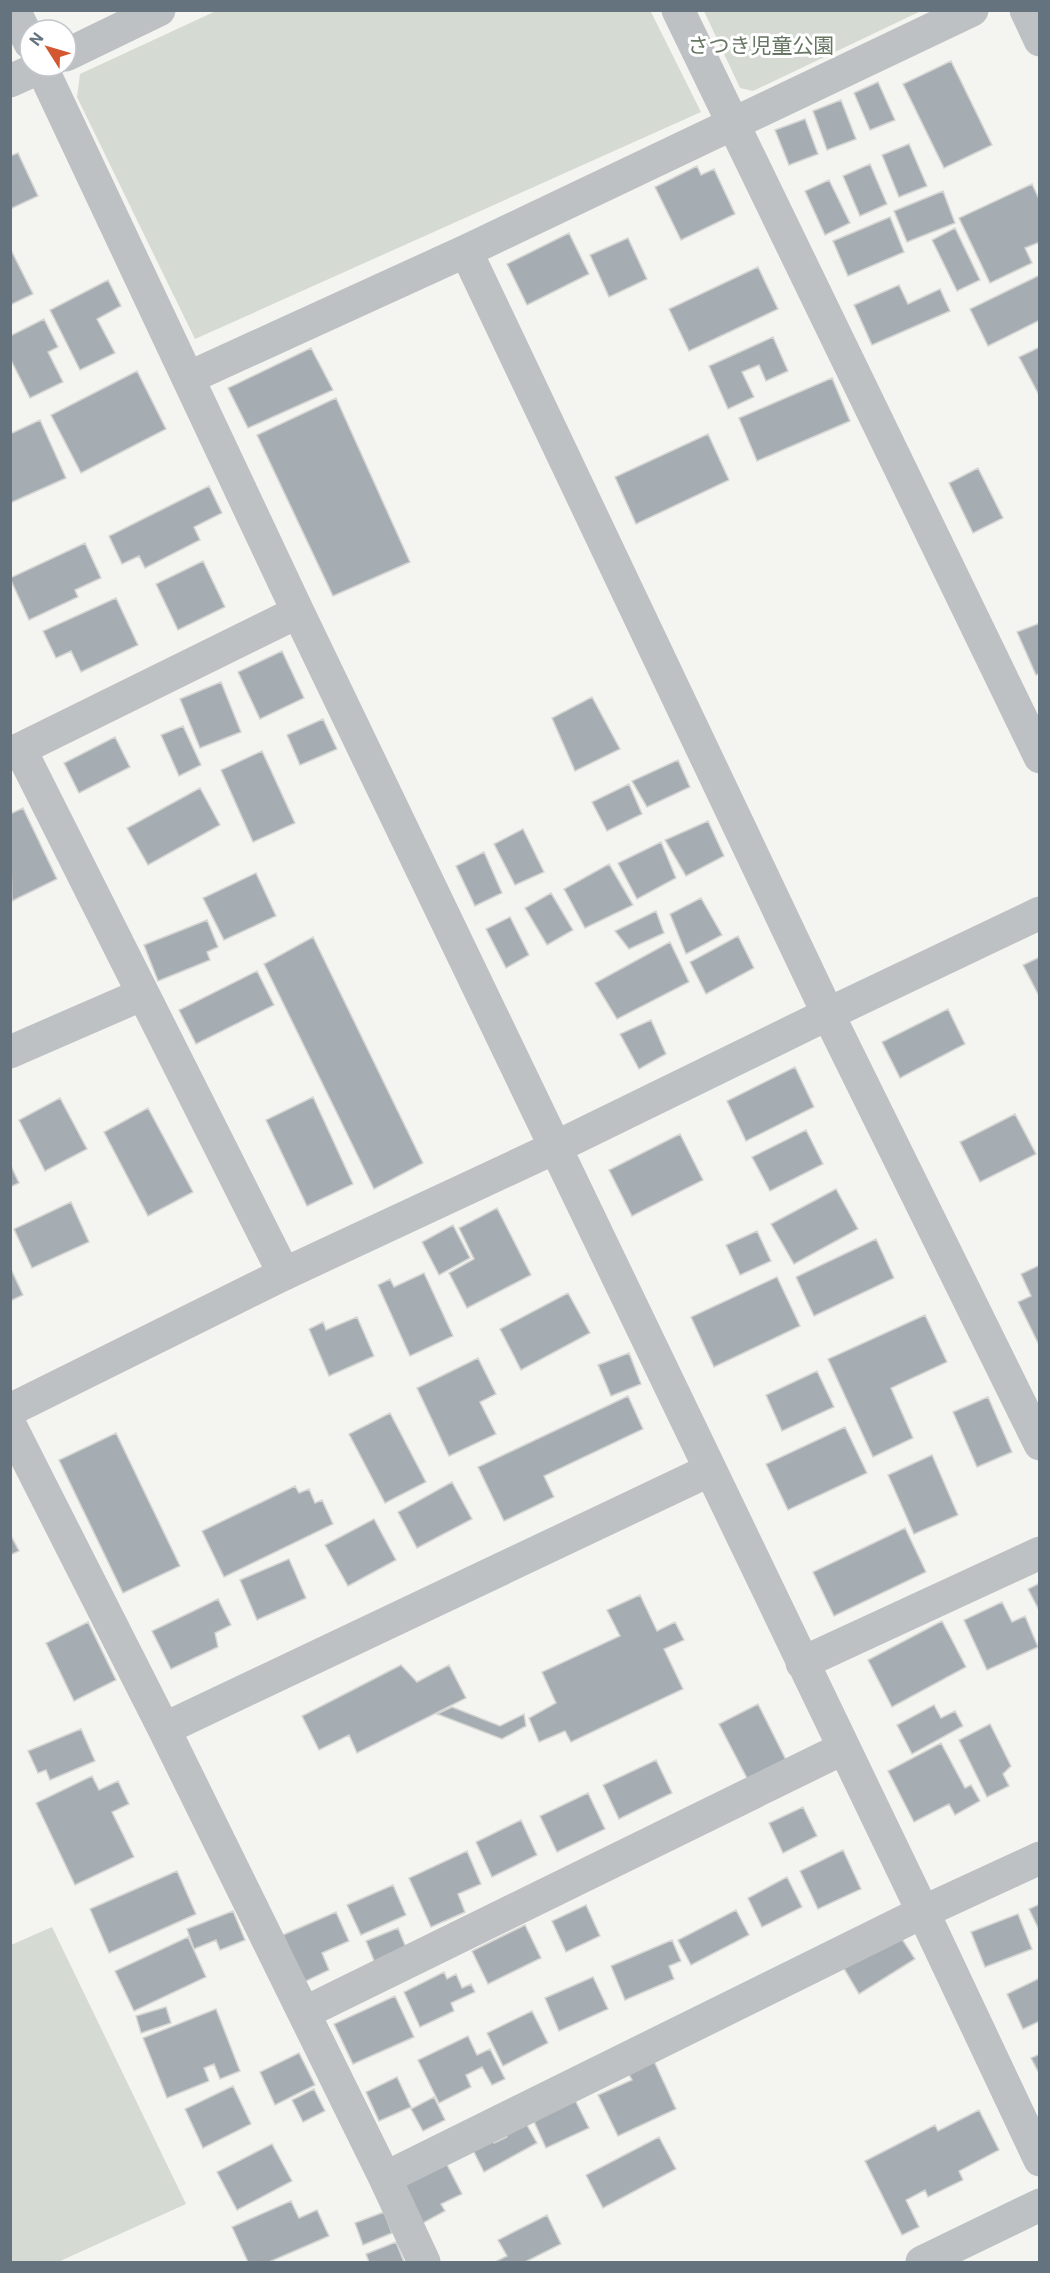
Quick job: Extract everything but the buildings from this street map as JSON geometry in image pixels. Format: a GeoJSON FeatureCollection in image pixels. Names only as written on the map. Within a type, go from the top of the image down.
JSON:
{"type":"FeatureCollection","features":[{"type":"Feature","properties":{"kind":"street"},"geometry":{"type":"LineString","coordinates":[[78,49],[159,10]]}},
{"type":"Feature","properties":{"kind":"street"},"geometry":{"type":"LineString","coordinates":[[678,10],[1040,757]]}},
{"type":"Feature","properties":{"kind":"street"},"geometry":{"type":"LineString","coordinates":[[188,378],[734,126],[972,10]]}},
{"type":"Feature","properties":{"kind":"street"},"geometry":{"type":"LineString","coordinates":[[1026,10],[1040,40]]}},
{"type":"Feature","properties":{"kind":"street"},"geometry":{"type":"LineString","coordinates":[[48,78],[298,612],[1040,2160]]}},
{"type":"Feature","properties":{"kind":"street"},"geometry":{"type":"LineString","coordinates":[[466,251],[828,1014],[1040,1444]]}},
{"type":"Feature","properties":{"kind":"street"},"geometry":{"type":"LineString","coordinates":[[284,1274],[143,994],[15,752],[298,612]]}},
{"type":"Feature","properties":{"kind":"street"},"geometry":{"type":"LineString","coordinates":[[10,1410],[284,1274],[555,1147],[1040,913]]}},
{"type":"Feature","properties":{"kind":"street"},"geometry":{"type":"LineString","coordinates":[[10,1052],[143,994]]}},
{"type":"Feature","properties":{"kind":"street"},"geometry":{"type":"LineString","coordinates":[[10,1425],[164,1729],[386,2178],[424,2262]]}},
{"type":"Feature","properties":{"kind":"street"},"geometry":{"type":"LineString","coordinates":[[164,1729],[710,1470]]}},
{"type":"Feature","properties":{"kind":"street"},"geometry":{"type":"LineString","coordinates":[[802,1663],[1040,1553]]}},
{"type":"Feature","properties":{"kind":"street"},"geometry":{"type":"LineString","coordinates":[[304,2013],[844,1748]]}},
{"type":"Feature","properties":{"kind":"street"},"geometry":{"type":"LineString","coordinates":[[386,2178],[923,1912],[1040,1858]]}},
{"type":"Feature","properties":{"kind":"street"},"geometry":{"type":"LineString","coordinates":[[922,2262],[1040,2205]]}},
{"type":"Feature","properties":{"kind":"green space"},"geometry":{"type":"Polygon","coordinates":[[[650,10],[701,112],[195,339],[77,97],[80,74],[216,11],[650,10]]]}},
{"type":"Feature","properties":{"kind":"green space","name":"さつき児童公園"},"geometry":{"type":"Polygon","coordinates":[[[704,11],[921,11],[753,91],[740,88],[704,11]]]}},
{"type":"Feature","properties":{"kind":"green space"},"geometry":{"type":"Polygon","coordinates":[[[52,1927],[186,2204],[58,2262],[11,2262],[11,1945],[52,1927]]]}}]}
